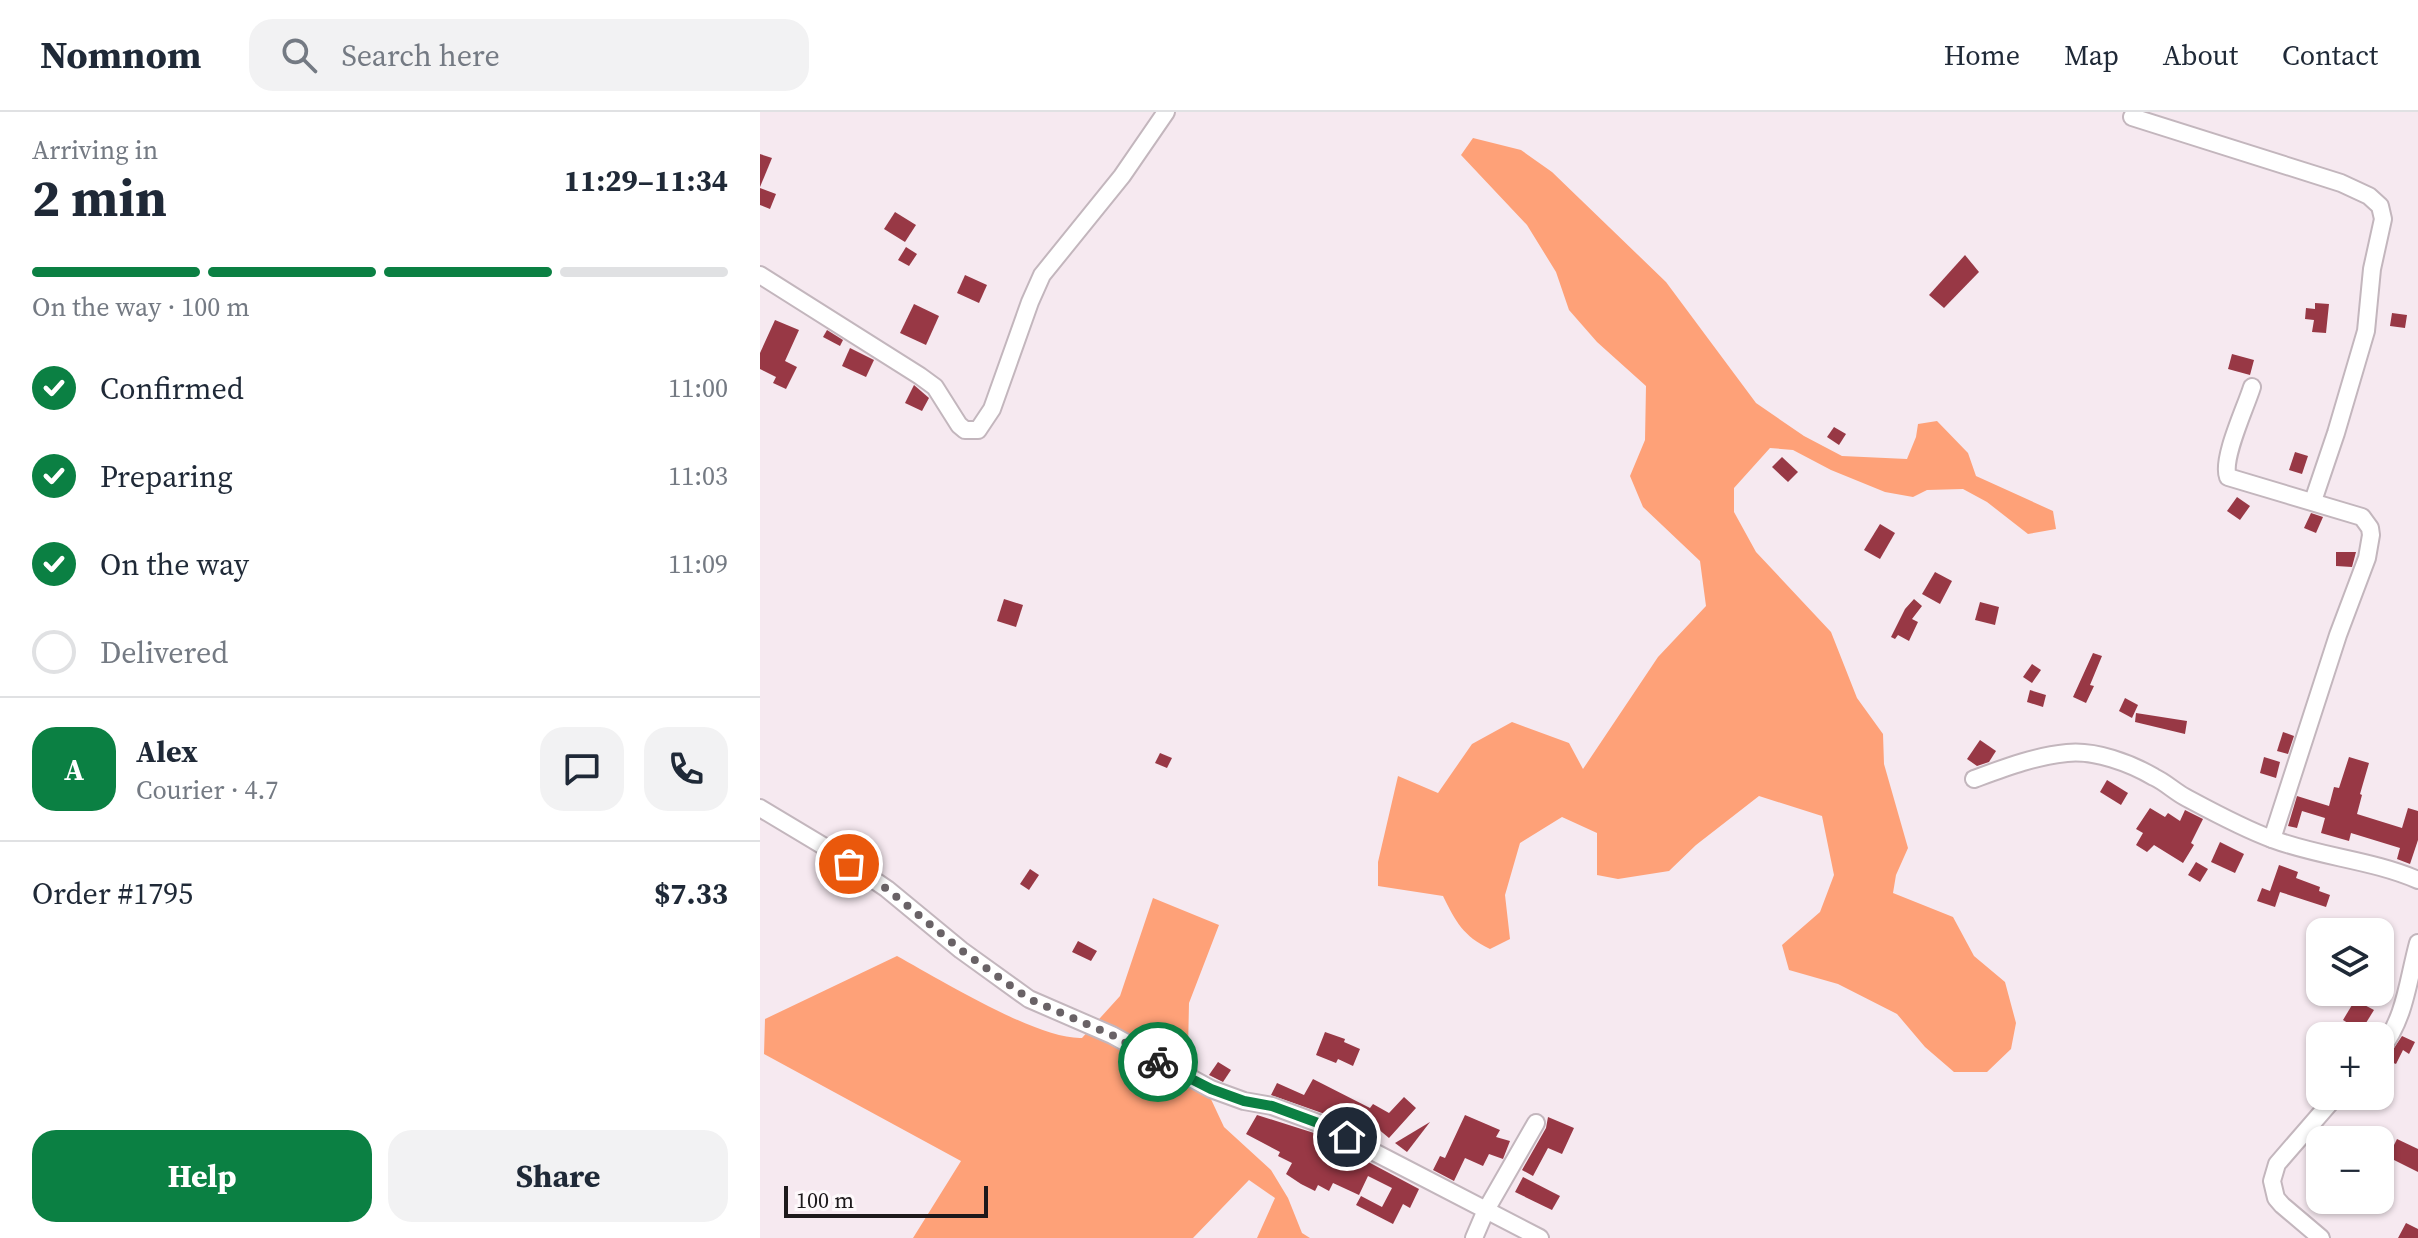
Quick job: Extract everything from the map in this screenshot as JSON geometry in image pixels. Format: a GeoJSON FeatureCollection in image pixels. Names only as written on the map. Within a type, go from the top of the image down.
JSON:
{"type":"FeatureCollection","features":[{"type":"Feature","properties":{"kind":"street"},"geometry":{"type":"LineString","coordinates":[[760,275],[920,376],[935,387],[959,425],[965,430],[978,430],[992,409],[1042,275],[1122,176],[1166,112]]}},
{"type":"Feature","properties":{"kind":"street"},"geometry":{"type":"LineString","coordinates":[[2132,117],[2341,183],[2369,196],[2380,206],[2383,219],[2372,269],[2366,331],[2313,501]]}},
{"type":"Feature","properties":{"kind":"street"},"geometry":{"type":"LineString","coordinates":[[2252,387],[2228,456],[2228,477],[2362,517],[2371,535],[2367,558],[2338,635],[2272,839]]}},
{"type":"Feature","properties":{"kind":"street"},"geometry":{"type":"LineString","coordinates":[[1974,779],[2047,756],[2071,752],[2098,756],[2130,765],[2157,778],[2181,795],[2272,839],[2399,872],[2418,880]]}},
{"type":"Feature","properties":{"kind":"street"},"geometry":{"type":"LineString","coordinates":[[760,808],[887,889],[961,950],[1029,999],[1112,1035],[1211,1089],[1318,1123],[1540,1238]]}},
{"type":"Feature","properties":{"kind":"street"},"geometry":{"type":"LineString","coordinates":[[2394,1031],[2402,1013],[2418,943]]}},
{"type":"Feature","properties":{"kind":"street"},"geometry":{"type":"LineString","coordinates":[[2321,1238],[2282,1205],[2276,1198],[2272,1181],[2277,1164],[2324,1110]]}},
{"type":"Feature","properties":{"kind":"street"},"geometry":{"type":"LineString","coordinates":[[1474,1238],[1486,1210],[1536,1123]]}},
{"type":"Feature","properties":{"kind":"shaded area"},"geometry":{"type":"Polygon","coordinates":[[[1473,138],[1521,150],[1552,172],[1666,282],[1756,403],[1804,436],[1842,456],[1907,459],[1918,424],[1937,421],[1968,453],[1976,476],[2053,511],[2056,529],[2028,534],[1987,502],[1963,489],[1927,490],[1913,497],[1885,492],[1831,470],[1793,450],[1770,448],[1734,488],[1734,512],[1756,552],[1831,632],[1857,698],[1883,734],[1884,764],[1908,848],[1896,875],[1893,893],[1953,917],[1974,956],[2005,982],[2016,1023],[2011,1049],[1987,1072],[1954,1072],[1925,1047],[1897,1014],[1838,984],[1789,970],[1782,945],[1820,912],[1834,875],[1822,816],[1759,796],[1696,845],[1669,871],[1618,879],[1597,875],[1597,833],[1562,817],[1520,843],[1505,895],[1510,939],[1490,949],[1461,927],[1443,896],[1378,886],[1378,862],[1398,776],[1438,793],[1472,744],[1512,722],[1569,743],[1583,769],[1658,657],[1706,606],[1700,561],[1643,507],[1630,476],[1645,440],[1646,386],[1597,342],[1569,310],[1556,272],[1527,225],[1461,155],[1473,138]]]}},
{"type":"Feature","properties":{"kind":"shaded area"},"geometry":{"type":"Polygon","coordinates":[[[1153,898],[1219,925],[1189,1003],[1188,1050],[1224,1127],[1271,1170],[1288,1198],[1302,1233],[1310,1238],[1257,1238],[1275,1198],[1249,1180],[1193,1238],[913,1238],[961,1161],[764,1054],[765,1019],[897,956],[1015,1019],[1063,1036],[1082,1038],[1120,996],[1153,898]]]}},
{"type":"Feature","properties":{"kind":"building"},"geometry":{"type":"Polygon","coordinates":[[[760,154],[772,158],[760,187],[760,154]]]}},
{"type":"Feature","properties":{"kind":"building"},"geometry":{"type":"Polygon","coordinates":[[[760,188],[776,194],[770,209],[760,205],[760,188]]]}},
{"type":"Feature","properties":{"kind":"building"},"geometry":{"type":"Polygon","coordinates":[[[895,212],[916,225],[905,242],[884,229],[895,212]]]}},
{"type":"Feature","properties":{"kind":"building"},"geometry":{"type":"Polygon","coordinates":[[[906,247],[917,254],[909,266],[898,260],[906,247]]]}},
{"type":"Feature","properties":{"kind":"building"},"geometry":{"type":"Polygon","coordinates":[[[1965,255],[1979,272],[1944,308],[1929,295],[1965,255]]]}},
{"type":"Feature","properties":{"kind":"building"},"geometry":{"type":"Polygon","coordinates":[[[965,275],[987,285],[979,303],[957,293],[965,275]]]}},
{"type":"Feature","properties":{"kind":"building"},"geometry":{"type":"Polygon","coordinates":[[[2315,303],[2329,304],[2326,333],[2312,332],[2314,320],[2305,319],[2306,308],[2315,309],[2315,303]]]}},
{"type":"Feature","properties":{"kind":"building"},"geometry":{"type":"Polygon","coordinates":[[[914,304],[939,316],[926,345],[900,333],[914,304]]]}},
{"type":"Feature","properties":{"kind":"building"},"geometry":{"type":"Polygon","coordinates":[[[2392,313],[2407,315],[2405,328],[2390,326],[2392,313]]]}},
{"type":"Feature","properties":{"kind":"building"},"geometry":{"type":"Polygon","coordinates":[[[775,320],[799,330],[785,361],[797,367],[786,389],[773,383],[776,377],[760,369],[760,353],[775,320]]]}},
{"type":"Feature","properties":{"kind":"building"},"geometry":{"type":"Polygon","coordinates":[[[827,330],[843,340],[840,346],[823,337],[827,330]]]}},
{"type":"Feature","properties":{"kind":"building"},"geometry":{"type":"Polygon","coordinates":[[[850,348],[874,360],[866,377],[842,366],[850,348]]]}},
{"type":"Feature","properties":{"kind":"building"},"geometry":{"type":"Polygon","coordinates":[[[2232,354],[2254,360],[2250,375],[2228,369],[2232,354]]]}},
{"type":"Feature","properties":{"kind":"building"},"geometry":{"type":"Polygon","coordinates":[[[914,385],[929,398],[922,411],[905,403],[914,385]]]}},
{"type":"Feature","properties":{"kind":"building"},"geometry":{"type":"Polygon","coordinates":[[[1834,427],[1846,434],[1839,445],[1827,437],[1834,427]]]}},
{"type":"Feature","properties":{"kind":"building"},"geometry":{"type":"Polygon","coordinates":[[[2295,452],[2308,456],[2302,474],[2289,470],[2295,452]]]}},
{"type":"Feature","properties":{"kind":"building"},"geometry":{"type":"Polygon","coordinates":[[[1782,457],[1798,472],[1788,482],[1772,467],[1782,457]]]}},
{"type":"Feature","properties":{"kind":"building"},"geometry":{"type":"Polygon","coordinates":[[[2237,497],[2250,506],[2240,520],[2227,511],[2237,497]]]}},
{"type":"Feature","properties":{"kind":"building"},"geometry":{"type":"Polygon","coordinates":[[[2311,513],[2323,517],[2316,533],[2304,528],[2311,513]]]}},
{"type":"Feature","properties":{"kind":"building"},"geometry":{"type":"Polygon","coordinates":[[[1880,524],[1895,533],[1880,559],[1864,550],[1880,524]]]}},
{"type":"Feature","properties":{"kind":"building"},"geometry":{"type":"Polygon","coordinates":[[[2336,552],[2356,552],[2352,567],[2336,566],[2336,552]]]}},
{"type":"Feature","properties":{"kind":"building"},"geometry":{"type":"Polygon","coordinates":[[[1935,572],[1952,581],[1940,604],[1922,594],[1935,572]]]}},
{"type":"Feature","properties":{"kind":"building"},"geometry":{"type":"Polygon","coordinates":[[[1004,599],[1023,605],[1016,627],[997,621],[1004,599]]]}},
{"type":"Feature","properties":{"kind":"building"},"geometry":{"type":"Polygon","coordinates":[[[1914,599],[1922,606],[1912,619],[1918,622],[1909,641],[1898,635],[1895,639],[1891,637],[1905,609],[1914,599]]]}},
{"type":"Feature","properties":{"kind":"building"},"geometry":{"type":"Polygon","coordinates":[[[1980,602],[1999,607],[1995,625],[1975,620],[1980,602]]]}},
{"type":"Feature","properties":{"kind":"building"},"geometry":{"type":"Polygon","coordinates":[[[2093,653],[2102,656],[2086,703],[2073,697],[2093,653]]]}},
{"type":"Feature","properties":{"kind":"building"},"geometry":{"type":"Polygon","coordinates":[[[2032,664],[2041,670],[2032,683],[2023,677],[2032,664]]]}},
{"type":"Feature","properties":{"kind":"building"},"geometry":{"type":"Polygon","coordinates":[[[2030,690],[2046,695],[2043,707],[2027,702],[2030,690]]]}},
{"type":"Feature","properties":{"kind":"building"},"geometry":{"type":"Polygon","coordinates":[[[2125,698],[2138,705],[2132,718],[2119,711],[2125,698]]]}},
{"type":"Feature","properties":{"kind":"building"},"geometry":{"type":"Polygon","coordinates":[[[2136,713],[2187,721],[2185,734],[2135,722],[2136,713]]]}},
{"type":"Feature","properties":{"kind":"building"},"geometry":{"type":"Polygon","coordinates":[[[2283,732],[2294,736],[2288,754],[2277,751],[2283,732]]]}},
{"type":"Feature","properties":{"kind":"building"},"geometry":{"type":"Polygon","coordinates":[[[1980,740],[1996,751],[1989,762],[1977,766],[1967,759],[1980,740]]]}},
{"type":"Feature","properties":{"kind":"building"},"geometry":{"type":"Polygon","coordinates":[[[1160,753],[1172,758],[1167,768],[1155,763],[1160,753]]]}},
{"type":"Feature","properties":{"kind":"building"},"geometry":{"type":"Polygon","coordinates":[[[2264,757],[2280,762],[2276,778],[2260,773],[2264,757]]]}},
{"type":"Feature","properties":{"kind":"building"},"geometry":{"type":"Polygon","coordinates":[[[2349,757],[2369,763],[2357,814],[2402,828],[2408,808],[2418,811],[2418,840],[2410,864],[2397,859],[2400,848],[2351,833],[2349,841],[2321,833],[2325,818],[2302,811],[2297,828],[2288,826],[2297,796],[2329,806],[2334,787],[2339,788],[2349,757]]]}},
{"type":"Feature","properties":{"kind":"building"},"geometry":{"type":"Polygon","coordinates":[[[2107,780],[2128,793],[2121,805],[2100,792],[2107,780]]]}},
{"type":"Feature","properties":{"kind":"building"},"geometry":{"type":"Polygon","coordinates":[[[2150,808],[2165,817],[2168,813],[2180,821],[2185,810],[2203,819],[2191,843],[2194,845],[2183,863],[2154,845],[2147,852],[2136,845],[2143,833],[2136,829],[2150,808]]]}},
{"type":"Feature","properties":{"kind":"building"},"geometry":{"type":"Polygon","coordinates":[[[2220,842],[2244,854],[2235,873],[2211,862],[2220,842]]]}},
{"type":"Feature","properties":{"kind":"building"},"geometry":{"type":"Polygon","coordinates":[[[2196,862],[2208,869],[2200,882],[2188,875],[2196,862]]]}},
{"type":"Feature","properties":{"kind":"building"},"geometry":{"type":"Polygon","coordinates":[[[2279,865],[2298,872],[2296,878],[2320,887],[2319,891],[2330,895],[2326,907],[2280,892],[2275,907],[2257,901],[2262,888],[2270,891],[2279,865]]]}},
{"type":"Feature","properties":{"kind":"building"},"geometry":{"type":"Polygon","coordinates":[[[1030,869],[1039,875],[1029,890],[1020,884],[1030,869]]]}},
{"type":"Feature","properties":{"kind":"building"},"geometry":{"type":"Polygon","coordinates":[[[1078,941],[1097,951],[1091,961],[1072,952],[1078,941]]]}},
{"type":"Feature","properties":{"kind":"building"},"geometry":{"type":"Polygon","coordinates":[[[2351,1006],[2366,1006],[2374,1010],[2367,1022],[2343,1020],[2351,1006]]]}},
{"type":"Feature","properties":{"kind":"building"},"geometry":{"type":"Polygon","coordinates":[[[1325,1032],[1345,1039],[1344,1042],[1360,1049],[1353,1066],[1338,1059],[1336,1063],[1316,1055],[1325,1032]]]}},
{"type":"Feature","properties":{"kind":"building"},"geometry":{"type":"Polygon","coordinates":[[[2402,1036],[2415,1042],[2409,1054],[2403,1050],[2396,1064],[2394,1048],[2402,1036]]]}},
{"type":"Feature","properties":{"kind":"building"},"geometry":{"type":"Polygon","coordinates":[[[1218,1062],[1231,1070],[1223,1082],[1209,1075],[1218,1062]]]}},
{"type":"Feature","properties":{"kind":"building"},"geometry":{"type":"Polygon","coordinates":[[[1313,1079],[1370,1108],[1373,1104],[1389,1113],[1404,1097],[1416,1108],[1389,1138],[1377,1128],[1371,1138],[1322,1113],[1271,1095],[1277,1083],[1304,1095],[1313,1079]]]}},
{"type":"Feature","properties":{"kind":"building"},"geometry":{"type":"Polygon","coordinates":[[[1257,1115],[1314,1133],[1419,1189],[1410,1208],[1403,1204],[1393,1224],[1356,1205],[1361,1196],[1382,1207],[1392,1188],[1368,1176],[1359,1195],[1333,1183],[1329,1191],[1318,1185],[1315,1191],[1301,1184],[1286,1174],[1292,1163],[1278,1156],[1280,1152],[1246,1134],[1257,1115]]]}},
{"type":"Feature","properties":{"kind":"building"},"geometry":{"type":"Polygon","coordinates":[[[1465,1115],[1500,1130],[1496,1137],[1510,1141],[1503,1159],[1489,1154],[1483,1166],[1465,1158],[1454,1181],[1433,1170],[1440,1156],[1445,1158],[1465,1115]]]}},
{"type":"Feature","properties":{"kind":"building"},"geometry":{"type":"Polygon","coordinates":[[[1548,1117],[1574,1128],[1562,1154],[1548,1148],[1533,1176],[1522,1170],[1546,1128],[1548,1117]]]}},
{"type":"Feature","properties":{"kind":"building"},"geometry":{"type":"Polygon","coordinates":[[[1430,1122],[1407,1152],[1395,1143],[1430,1122]]]}},
{"type":"Feature","properties":{"kind":"building"},"geometry":{"type":"Polygon","coordinates":[[[2397,1139],[2418,1149],[2418,1172],[2394,1160],[2397,1139]]]}},
{"type":"Feature","properties":{"kind":"building"},"geometry":{"type":"Polygon","coordinates":[[[1523,1177],[1560,1196],[1552,1210],[1515,1192],[1523,1177]]]}},
{"type":"Feature","properties":{"kind":"building"},"geometry":{"type":"Polygon","coordinates":[[[2406,1223],[2418,1229],[2418,1238],[2398,1238],[2406,1223]]]}},
{"type":"Feature","properties":{"kind":"way so far"},"geometry":{"type":"LineString","coordinates":[[849,864],[887,889],[961,950],[1029,999],[1112,1035],[1158,1062]]}},
{"type":"Feature","properties":{"kind":"route"},"geometry":{"type":"LineString","coordinates":[[1158,1062],[1211,1089],[1244,1101],[1272,1106],[1347,1137]]}}]}
